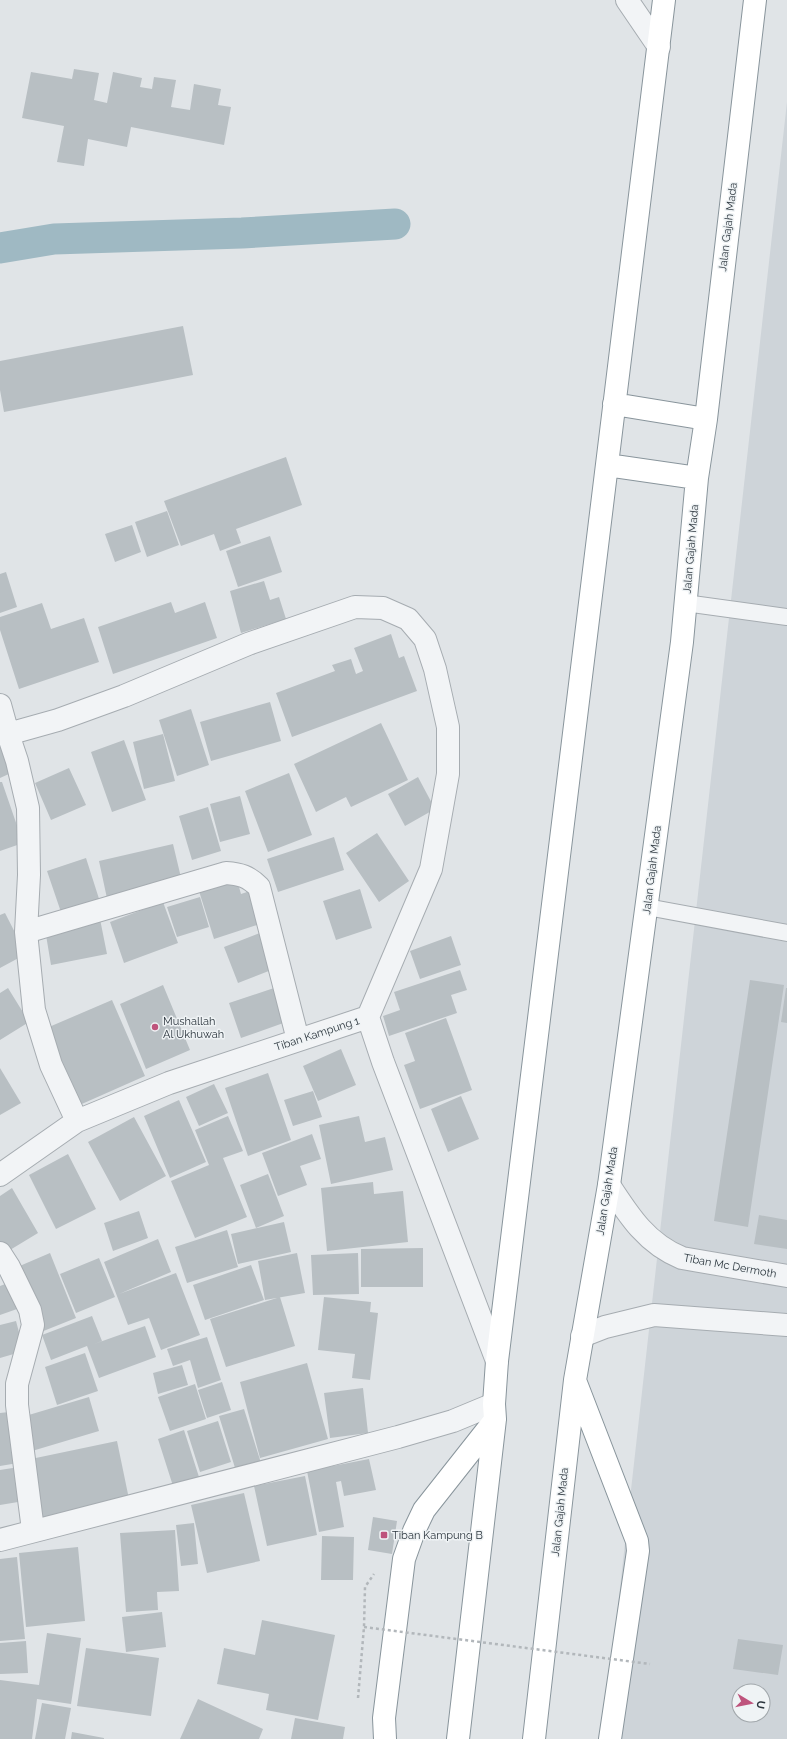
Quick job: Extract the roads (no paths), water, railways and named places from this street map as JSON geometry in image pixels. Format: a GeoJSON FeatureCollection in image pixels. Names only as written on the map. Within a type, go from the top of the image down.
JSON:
{"type":"FeatureCollection","features":[{"type":"Feature","properties":{"kind":"highway"},"geometry":{"type":"LineString","coordinates":[[458,1739],[495,1412],[498,1361],[664,0]]}},
{"type":"Feature","properties":{"kind":"highway","name":"Jalan Gajah Mada"},"geometry":{"type":"LineString","coordinates":[[534,1739],[575,1380],[609,1185],[647,907],[685,603],[697,478],[706,420],[755,0]]}},
{"type":"Feature","properties":{"kind":"highway"},"geometry":{"type":"LineString","coordinates":[[614,404],[706,420]]}},
{"type":"Feature","properties":{"kind":"highway"},"geometry":{"type":"LineString","coordinates":[[608,466],[697,478]]}},
{"type":"Feature","properties":{"kind":"highway"},"geometry":{"type":"LineString","coordinates":[[575,1380],[637,1541],[638,1552],[610,1739]]}},
{"type":"Feature","properties":{"kind":"highway"},"geometry":{"type":"LineString","coordinates":[[385,1739],[384,1718],[404,1559],[414,1531],[424,1510],[495,1412]]}},
{"type":"Feature","properties":{"kind":"street"},"geometry":{"type":"LineString","coordinates":[[627,0],[659,47]]}},
{"type":"Feature","properties":{"kind":"street"},"geometry":{"type":"LineString","coordinates":[[8,734],[58,720],[124,696],[248,644],[355,607],[383,608],[408,619],[425,639],[435,669],[448,727],[448,774],[431,869],[368,1017]]}},
{"type":"Feature","properties":{"kind":"street"},"geometry":{"type":"LineString","coordinates":[[0,705],[18,762],[28,808],[29,875],[26,932],[34,1010],[51,1065],[77,1121]]}},
{"type":"Feature","properties":{"kind":"street"},"geometry":{"type":"LineString","coordinates":[[26,932],[226,873],[243,875],[252,879],[259,886],[298,1040]]}},
{"type":"Feature","properties":{"kind":"street","name":"Tiban Kampung 1"},"geometry":{"type":"LineString","coordinates":[[1,1171],[77,1121],[168,1083],[368,1017],[383,1062],[498,1361]]}},
{"type":"Feature","properties":{"kind":"street","name":"Tiban Mc Dermoth"},"geometry":{"type":"LineString","coordinates":[[609,1185],[625,1210],[642,1231],[666,1252],[682,1258],[787,1276]]}},
{"type":"Feature","properties":{"kind":"street"},"geometry":{"type":"LineString","coordinates":[[0,1253],[9,1267],[30,1310],[33,1325],[17,1384],[17,1405],[33,1530]]}},
{"type":"Feature","properties":{"kind":"street"},"geometry":{"type":"LineString","coordinates":[[582,1336],[604,1327],[654,1315],[787,1325]]}},
{"type":"Feature","properties":{"kind":"street"},"geometry":{"type":"LineString","coordinates":[[0,1540],[33,1530],[398,1437],[453,1421],[495,1412]]}},
{"type":"Feature","properties":{"kind":"lane"},"geometry":{"type":"LineString","coordinates":[[685,603],[787,617]]}},
{"type":"Feature","properties":{"kind":"lane"},"geometry":{"type":"LineString","coordinates":[[647,907],[787,933]]}},
{"type":"Feature","properties":{"kind":"waterway"},"geometry":{"type":"LineString","coordinates":[[0,248],[54,239],[242,233],[395,224]]}},
{"type":"Feature","properties":{"kind":"place","name":"Mushallah Al Ukhuwah"},"geometry":{"type":"Point","coordinates":[155,1027]}},
{"type":"Feature","properties":{"kind":"place","name":"Tiban Kampung B"},"geometry":{"type":"Point","coordinates":[384,1535]}}]}
